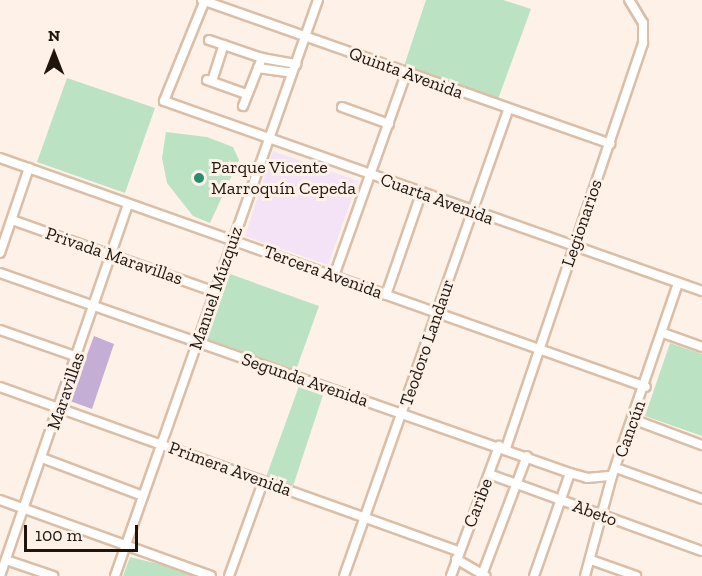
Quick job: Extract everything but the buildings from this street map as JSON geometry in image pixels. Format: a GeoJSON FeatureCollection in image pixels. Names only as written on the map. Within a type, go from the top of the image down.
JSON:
{"type":"FeatureCollection","features":[{"type":"Feature","properties":{"kind":"street","name":"Quinta Avenida"},"geometry":{"type":"LineString","coordinates":[[204,0],[406,74],[610,144]]}},
{"type":"Feature","properties":{"kind":"street","name":"Cuarta Avenida"},"geometry":{"type":"LineString","coordinates":[[204,0],[164,101],[269,137],[471,212],[574,245],[702,291]]}},
{"type":"Feature","properties":{"kind":"street","name":"Manuel Múzquiz"},"geometry":{"type":"LineString","coordinates":[[115,576],[318,0]]}},
{"type":"Feature","properties":{"kind":"street","name":"Legionarios"},"geometry":{"type":"LineString","coordinates":[[503,447],[610,144],[644,37],[643,23],[629,0]]}},
{"type":"Feature","properties":{"kind":"street"},"geometry":{"type":"LineString","coordinates":[[209,40],[262,58],[296,64]]}},
{"type":"Feature","properties":{"kind":"street"},"geometry":{"type":"LineString","coordinates":[[224,45],[210,81],[246,94]]}},
{"type":"Feature","properties":{"kind":"street"},"geometry":{"type":"LineString","coordinates":[[243,105],[262,58]]}},
{"type":"Feature","properties":{"kind":"street"},"geometry":{"type":"LineString","coordinates":[[258,68],[292,73]]}},
{"type":"Feature","properties":{"kind":"street"},"geometry":{"type":"LineString","coordinates":[[334,276],[406,74]]}},
{"type":"Feature","properties":{"kind":"street"},"geometry":{"type":"LineString","coordinates":[[342,107],[389,124]]}},
{"type":"Feature","properties":{"kind":"street","name":"Teodoro Landaur"},"geometry":{"type":"LineString","coordinates":[[344,576],[508,110]]}},
{"type":"Feature","properties":{"kind":"street","name":"Tercera Avenida"},"geometry":{"type":"LineString","coordinates":[[0,158],[646,387]]}},
{"type":"Feature","properties":{"kind":"street"},"geometry":{"type":"LineString","coordinates":[[0,253],[29,168]]}},
{"type":"Feature","properties":{"kind":"street"},"geometry":{"type":"LineString","coordinates":[[386,295],[421,194]]}},
{"type":"Feature","properties":{"kind":"street","name":"Maravillas"},"geometry":{"type":"LineString","coordinates":[[0,576],[78,357],[128,204]]}},
{"type":"Feature","properties":{"kind":"street","name":"Privada Maravillas"},"geometry":{"type":"LineString","coordinates":[[12,220],[215,292]]}},
{"type":"Feature","properties":{"kind":"street","name":"Segunda Avenida"},"geometry":{"type":"LineString","coordinates":[[0,273],[402,414],[503,447],[570,473],[587,478],[614,472]]}},
{"type":"Feature","properties":{"kind":"street","name":"Cancún"},"geometry":{"type":"LineString","coordinates":[[585,576],[604,516],[614,472],[646,387],[678,283]]}},
{"type":"Feature","properties":{"kind":"street"},"geometry":{"type":"LineString","coordinates":[[0,330],[78,357]]}},
{"type":"Feature","properties":{"kind":"street"},"geometry":{"type":"LineString","coordinates":[[663,333],[702,347]]}},
{"type":"Feature","properties":{"kind":"street","name":"Primera Avenida"},"geometry":{"type":"LineString","coordinates":[[0,387],[263,482],[365,516],[458,555],[469,573],[484,575]]}},
{"type":"Feature","properties":{"kind":"street"},"geometry":{"type":"LineString","coordinates":[[634,420],[702,445]]}},
{"type":"Feature","properties":{"kind":"street","name":"Caribe"},"geometry":{"type":"LineString","coordinates":[[451,576],[489,474],[503,447]]}},
{"type":"Feature","properties":{"kind":"street"},"geometry":{"type":"LineString","coordinates":[[484,575],[527,456]]}},
{"type":"Feature","properties":{"kind":"street"},"geometry":{"type":"LineString","coordinates":[[42,458],[143,496]]}},
{"type":"Feature","properties":{"kind":"street"},"geometry":{"type":"LineString","coordinates":[[614,472],[702,499]]}},
{"type":"Feature","properties":{"kind":"street"},"geometry":{"type":"LineString","coordinates":[[534,576],[570,473]]}},
{"type":"Feature","properties":{"kind":"street","name":"Abeto"},"geometry":{"type":"LineString","coordinates":[[489,474],[702,552]]}},
{"type":"Feature","properties":{"kind":"street"},"geometry":{"type":"LineString","coordinates":[[229,576],[263,482]]}},
{"type":"Feature","properties":{"kind":"street"},"geometry":{"type":"LineString","coordinates":[[0,500],[211,576]]}},
{"type":"Feature","properties":{"kind":"street"},"geometry":{"type":"LineString","coordinates":[[6,560],[53,576]]}},
{"type":"Feature","properties":{"kind":"street"},"geometry":{"type":"LineString","coordinates":[[591,560],[636,576]]}},
{"type":"Feature","properties":{"kind":"shaded area"},"geometry":{"type":"Polygon","coordinates":[[[273,151],[358,181],[328,265],[245,236],[273,151]]]}},
{"type":"Feature","properties":{"kind":"green space"},"geometry":{"type":"Polygon","coordinates":[[[426,0],[503,0],[531,9],[498,99],[404,66],[426,0]]]}},
{"type":"Feature","properties":{"kind":"green space"},"geometry":{"type":"Polygon","coordinates":[[[67,78],[155,108],[125,193],[37,162],[67,78]]]}},
{"type":"Feature","properties":{"kind":"green space","name":"Parque Vicente Marroquín Cepeda"},"geometry":{"type":"Polygon","coordinates":[[[166,132],[207,137],[233,147],[239,160],[210,223],[193,216],[167,183],[162,158],[166,132]]]}},
{"type":"Feature","properties":{"kind":"green space"},"geometry":{"type":"Polygon","coordinates":[[[230,274],[319,306],[296,370],[207,339],[230,274]]]}},
{"type":"Feature","properties":{"kind":"green space"},"geometry":{"type":"Polygon","coordinates":[[[670,343],[702,354],[702,436],[645,416],[670,343]]]}},
{"type":"Feature","properties":{"kind":"green space"},"geometry":{"type":"Polygon","coordinates":[[[299,386],[323,395],[293,486],[266,477],[299,386]]]}},
{"type":"Feature","properties":{"kind":"green space"},"geometry":{"type":"Polygon","coordinates":[[[130,557],[171,567],[195,576],[123,576],[130,557]]]}},
{"type":"Feature","properties":{"kind":"place","name":"Parque Vicente Marroquín Cepeda"},"geometry":{"type":"Point","coordinates":[199,178]}}]}
